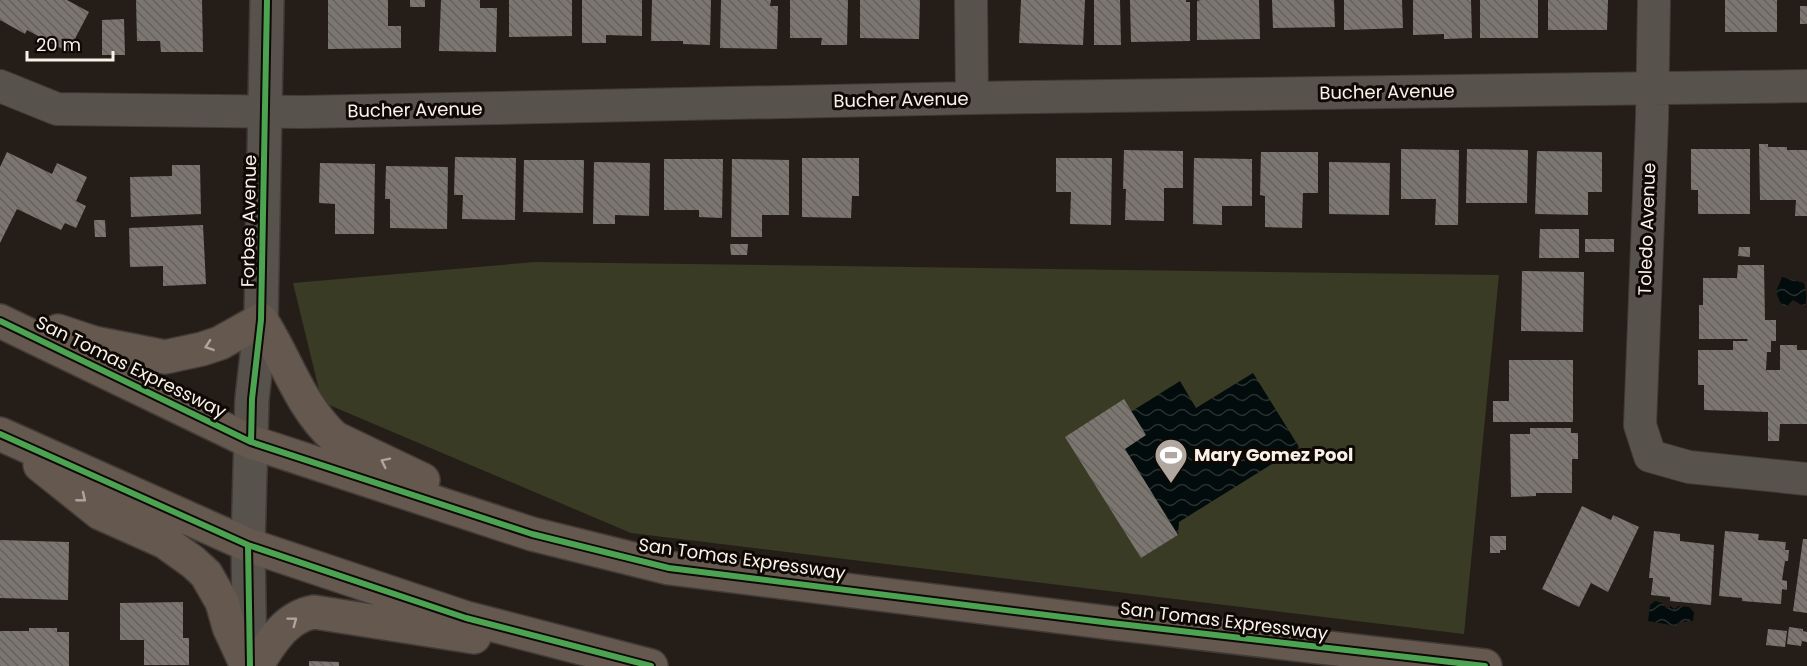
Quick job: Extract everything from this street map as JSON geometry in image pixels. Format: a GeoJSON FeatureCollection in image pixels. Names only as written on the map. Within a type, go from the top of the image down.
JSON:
{"type":"FeatureCollection","features":[{"type":"Feature","properties":{"kind":"highway"},"geometry":{"type":"LineString","coordinates":[[0,312],[94,343],[165,357],[220,343],[261,320],[277,344],[307,404],[325,429],[335,438],[532,534]]}},
{"type":"Feature","properties":{"kind":"highway","name":"San Tomas Expressway"},"geometry":{"type":"LineString","coordinates":[[0,321],[251,442],[532,534],[669,568],[1111,623],[1485,666]]}},
{"type":"Feature","properties":{"kind":"highway"},"geometry":{"type":"LineString","coordinates":[[2,434],[248,545],[466,618],[650,666]]}},
{"type":"Feature","properties":{"kind":"highway"},"geometry":{"type":"LineString","coordinates":[[2,434],[100,513],[165,542],[206,574],[214,585],[249,666]]}},
{"type":"Feature","properties":{"kind":"highway"},"geometry":{"type":"LineString","coordinates":[[256,666],[283,628],[302,614],[314,612],[650,666]]}},
{"type":"Feature","properties":{"kind":"street","name":"Forbes Avenue"},"geometry":{"type":"LineString","coordinates":[[249,666],[248,545],[252,399],[261,320],[267,0]]}},
{"type":"Feature","properties":{"kind":"street"},"geometry":{"type":"LineString","coordinates":[[971,0],[972,98]]}},
{"type":"Feature","properties":{"kind":"street","name":"Toledo Avenue"},"geometry":{"type":"LineString","coordinates":[[1654,0],[1653,87],[1640,424],[1650,456],[1689,467],[1807,479]]}},
{"type":"Feature","properties":{"kind":"street","name":"Bucher Avenue"},"geometry":{"type":"LineString","coordinates":[[0,86],[57,109],[303,112],[972,98],[1807,86]]}},
{"type":"Feature","properties":{"kind":"green space"},"geometry":{"type":"Polygon","coordinates":[[[535,262],[1499,275],[1464,634],[631,533],[322,402],[293,283],[535,262]]]}},
{"type":"Feature","properties":{"kind":"water"},"geometry":{"type":"Polygon","coordinates":[[[1782,277],[1804,283],[1805,307],[1793,300],[1787,306],[1780,302],[1776,292],[1782,277]]]}},
{"type":"Feature","properties":{"kind":"water","name":"Mary Gomez Pool"},"geometry":{"type":"Polygon","coordinates":[[[1253,373],[1299,447],[1179,522],[1178,535],[1147,554],[1078,445],[1180,381],[1196,408],[1253,373]]]}},
{"type":"Feature","properties":{"kind":"water"},"geometry":{"type":"Polygon","coordinates":[[[1655,601],[1662,603],[1667,609],[1671,606],[1674,609],[1679,606],[1689,607],[1694,612],[1693,621],[1679,622],[1676,626],[1648,621],[1650,605],[1655,601]]]}},
{"type":"Feature","properties":{"kind":"building"},"geometry":{"type":"Polygon","coordinates":[[[0,0],[67,0],[89,12],[68,52],[27,30],[25,34],[0,20],[0,0]]]}},
{"type":"Feature","properties":{"kind":"building"},"geometry":{"type":"Polygon","coordinates":[[[136,0],[202,0],[203,52],[161,52],[160,41],[137,41],[136,0]]]}},
{"type":"Feature","properties":{"kind":"building"},"geometry":{"type":"Polygon","coordinates":[[[328,0],[388,0],[388,26],[401,26],[401,48],[328,49],[328,0]]]}},
{"type":"Feature","properties":{"kind":"building"},"geometry":{"type":"Polygon","coordinates":[[[410,0],[425,0],[425,7],[410,7],[410,0]]]}},
{"type":"Feature","properties":{"kind":"building"},"geometry":{"type":"Polygon","coordinates":[[[441,0],[480,0],[480,8],[497,8],[496,52],[439,51],[441,0]]]}},
{"type":"Feature","properties":{"kind":"building"},"geometry":{"type":"Polygon","coordinates":[[[509,0],[572,0],[572,36],[509,37],[509,0]]]}},
{"type":"Feature","properties":{"kind":"building"},"geometry":{"type":"Polygon","coordinates":[[[582,0],[642,0],[642,36],[606,35],[606,43],[582,43],[582,0]]]}},
{"type":"Feature","properties":{"kind":"building"},"geometry":{"type":"Polygon","coordinates":[[[652,0],[711,0],[710,45],[683,44],[683,41],[651,41],[652,0]]]}},
{"type":"Feature","properties":{"kind":"building"},"geometry":{"type":"Polygon","coordinates":[[[721,0],[771,0],[770,6],[778,6],[777,49],[720,48],[721,0]]]}},
{"type":"Feature","properties":{"kind":"building"},"geometry":{"type":"Polygon","coordinates":[[[790,0],[848,0],[847,45],[821,45],[822,38],[790,38],[790,0]]]}},
{"type":"Feature","properties":{"kind":"building"},"geometry":{"type":"Polygon","coordinates":[[[860,0],[920,0],[919,39],[860,38],[860,0]]]}},
{"type":"Feature","properties":{"kind":"building"},"geometry":{"type":"Polygon","coordinates":[[[1021,0],[1085,0],[1083,45],[1019,43],[1021,0]]]}},
{"type":"Feature","properties":{"kind":"building"},"geometry":{"type":"Polygon","coordinates":[[[1094,0],[1120,0],[1121,45],[1094,45],[1094,0]]]}},
{"type":"Feature","properties":{"kind":"building"},"geometry":{"type":"Polygon","coordinates":[[[1130,0],[1186,0],[1190,2],[1190,41],[1131,42],[1130,0]]]}},
{"type":"Feature","properties":{"kind":"building"},"geometry":{"type":"Polygon","coordinates":[[[1259,0],[1260,39],[1197,40],[1197,1],[1259,0]]]}},
{"type":"Feature","properties":{"kind":"building"},"geometry":{"type":"Polygon","coordinates":[[[1272,0],[1334,0],[1335,27],[1273,28],[1272,0]]]}},
{"type":"Feature","properties":{"kind":"building"},"geometry":{"type":"Polygon","coordinates":[[[1344,0],[1402,0],[1403,28],[1344,30],[1344,0]]]}},
{"type":"Feature","properties":{"kind":"building"},"geometry":{"type":"Polygon","coordinates":[[[1413,0],[1471,0],[1472,38],[1444,39],[1444,34],[1413,35],[1413,0]]]}},
{"type":"Feature","properties":{"kind":"building"},"geometry":{"type":"Polygon","coordinates":[[[1480,0],[1538,0],[1538,38],[1480,38],[1480,0]]]}},
{"type":"Feature","properties":{"kind":"building"},"geometry":{"type":"Polygon","coordinates":[[[1548,0],[1608,0],[1607,30],[1548,30],[1548,0]]]}},
{"type":"Feature","properties":{"kind":"building"},"geometry":{"type":"Polygon","coordinates":[[[1725,0],[1777,0],[1777,32],[1725,32],[1725,0]]]}},
{"type":"Feature","properties":{"kind":"building"},"geometry":{"type":"Polygon","coordinates":[[[1800,6],[1807,6],[1807,24],[1800,24],[1800,6]]]}},
{"type":"Feature","properties":{"kind":"building"},"geometry":{"type":"Polygon","coordinates":[[[124,19],[125,55],[102,55],[102,20],[124,19]]]}},
{"type":"Feature","properties":{"kind":"building"},"geometry":{"type":"Polygon","coordinates":[[[1759,144],[1768,144],[1768,147],[1787,147],[1787,150],[1807,150],[1807,216],[1795,216],[1796,200],[1760,200],[1759,144]]]}},
{"type":"Feature","properties":{"kind":"building"},"geometry":{"type":"Polygon","coordinates":[[[1401,149],[1459,150],[1458,225],[1435,225],[1436,199],[1401,199],[1401,149]]]}},
{"type":"Feature","properties":{"kind":"building"},"geometry":{"type":"Polygon","coordinates":[[[1467,149],[1528,150],[1527,203],[1466,203],[1467,149]]]}},
{"type":"Feature","properties":{"kind":"building"},"geometry":{"type":"Polygon","coordinates":[[[1691,149],[1750,149],[1750,214],[1698,214],[1698,190],[1691,190],[1691,149]]]}},
{"type":"Feature","properties":{"kind":"building"},"geometry":{"type":"Polygon","coordinates":[[[1124,150],[1183,151],[1183,188],[1164,188],[1164,221],[1125,220],[1124,150]]]}},
{"type":"Feature","properties":{"kind":"building"},"geometry":{"type":"Polygon","coordinates":[[[1537,151],[1602,152],[1602,192],[1588,192],[1588,215],[1535,214],[1537,151]]]}},
{"type":"Feature","properties":{"kind":"building"},"geometry":{"type":"Polygon","coordinates":[[[7,152],[52,174],[57,163],[87,177],[76,201],[86,206],[76,228],[65,223],[61,230],[17,209],[0,243],[0,167],[7,152]]]}},
{"type":"Feature","properties":{"kind":"building"},"geometry":{"type":"Polygon","coordinates":[[[1261,152],[1318,152],[1318,193],[1303,193],[1302,228],[1265,227],[1265,196],[1260,195],[1261,152]]]}},
{"type":"Feature","properties":{"kind":"building"},"geometry":{"type":"Polygon","coordinates":[[[455,157],[516,158],[515,220],[462,219],[463,195],[454,195],[455,157]]]}},
{"type":"Feature","properties":{"kind":"building"},"geometry":{"type":"Polygon","coordinates":[[[802,158],[859,158],[859,196],[852,196],[851,218],[802,217],[802,158]]]}},
{"type":"Feature","properties":{"kind":"building"},"geometry":{"type":"Polygon","coordinates":[[[1056,158],[1112,158],[1111,225],[1070,224],[1071,192],[1056,192],[1056,158]]]}},
{"type":"Feature","properties":{"kind":"building"},"geometry":{"type":"Polygon","coordinates":[[[1194,158],[1252,159],[1252,206],[1222,206],[1222,225],[1193,224],[1194,158]]]}},
{"type":"Feature","properties":{"kind":"building"},"geometry":{"type":"Polygon","coordinates":[[[664,159],[723,159],[722,218],[699,217],[699,210],[664,210],[664,159]]]}},
{"type":"Feature","properties":{"kind":"building"},"geometry":{"type":"Polygon","coordinates":[[[732,159],[789,160],[789,215],[762,215],[762,237],[731,237],[732,159]]]}},
{"type":"Feature","properties":{"kind":"building"},"geometry":{"type":"Polygon","coordinates":[[[524,160],[584,160],[583,213],[523,212],[524,160]]]}},
{"type":"Feature","properties":{"kind":"building"},"geometry":{"type":"Polygon","coordinates":[[[594,162],[650,163],[649,216],[615,215],[615,224],[593,224],[594,162]]]}},
{"type":"Feature","properties":{"kind":"building"},"geometry":{"type":"Polygon","coordinates":[[[1329,162],[1390,163],[1389,215],[1329,214],[1329,162]]]}},
{"type":"Feature","properties":{"kind":"building"},"geometry":{"type":"Polygon","coordinates":[[[320,163],[375,164],[374,234],[335,234],[335,204],[319,203],[320,163]]]}},
{"type":"Feature","properties":{"kind":"building"},"geometry":{"type":"Polygon","coordinates":[[[172,165],[200,165],[201,214],[131,217],[130,177],[172,176],[172,165]]]}},
{"type":"Feature","properties":{"kind":"building"},"geometry":{"type":"Polygon","coordinates":[[[386,166],[448,167],[447,229],[390,228],[390,199],[385,199],[386,166]]]}},
{"type":"Feature","properties":{"kind":"building"},"geometry":{"type":"Polygon","coordinates":[[[94,220],[105,220],[106,237],[95,237],[94,220]]]}},
{"type":"Feature","properties":{"kind":"building"},"geometry":{"type":"Polygon","coordinates":[[[203,225],[206,284],[163,286],[163,266],[130,267],[129,228],[203,225]]]}},
{"type":"Feature","properties":{"kind":"building"},"geometry":{"type":"Polygon","coordinates":[[[1540,229],[1579,229],[1579,258],[1539,258],[1540,229]]]}},
{"type":"Feature","properties":{"kind":"building"},"geometry":{"type":"Polygon","coordinates":[[[1585,239],[1614,239],[1614,252],[1585,252],[1585,239]]]}},
{"type":"Feature","properties":{"kind":"building"},"geometry":{"type":"Polygon","coordinates":[[[730,244],[748,244],[747,255],[731,255],[730,244]]]}},
{"type":"Feature","properties":{"kind":"building"},"geometry":{"type":"Polygon","coordinates":[[[1739,247],[1750,247],[1750,257],[1738,256],[1739,247]]]}},
{"type":"Feature","properties":{"kind":"building"},"geometry":{"type":"Polygon","coordinates":[[[1738,265],[1764,265],[1765,320],[1776,320],[1776,341],[1771,341],[1771,352],[1767,352],[1766,370],[1780,370],[1780,345],[1797,345],[1797,350],[1807,350],[1807,424],[1780,424],[1779,441],[1768,441],[1768,412],[1704,410],[1704,385],[1698,385],[1698,350],[1733,350],[1733,341],[1748,341],[1747,339],[1699,339],[1699,305],[1703,305],[1703,278],[1737,278],[1738,265]]]}},
{"type":"Feature","properties":{"kind":"building"},"geometry":{"type":"Polygon","coordinates":[[[1522,271],[1584,272],[1583,332],[1521,331],[1522,271]]]}},
{"type":"Feature","properties":{"kind":"building"},"geometry":{"type":"Polygon","coordinates":[[[1509,360],[1573,360],[1573,422],[1493,422],[1493,401],[1509,401],[1509,360]]]}},
{"type":"Feature","properties":{"kind":"building"},"geometry":{"type":"Polygon","coordinates":[[[1124,399],[1146,435],[1125,449],[1178,535],[1141,558],[1065,437],[1124,399]]]}},
{"type":"Feature","properties":{"kind":"building"},"geometry":{"type":"Polygon","coordinates":[[[1530,428],[1571,428],[1571,433],[1578,433],[1578,459],[1572,459],[1572,493],[1536,493],[1536,496],[1511,497],[1510,434],[1530,434],[1530,428]]]}},
{"type":"Feature","properties":{"kind":"building"},"geometry":{"type":"Polygon","coordinates":[[[1582,506],[1611,520],[1613,515],[1639,527],[1608,592],[1591,583],[1579,607],[1542,589],[1582,506]]]}},
{"type":"Feature","properties":{"kind":"building"},"geometry":{"type":"Polygon","coordinates":[[[1654,531],[1680,534],[1680,541],[1714,545],[1711,605],[1670,601],[1670,597],[1651,595],[1653,578],[1649,578],[1654,531]]]}},
{"type":"Feature","properties":{"kind":"building"},"geometry":{"type":"Polygon","coordinates":[[[1725,531],[1759,534],[1758,540],[1786,542],[1785,550],[1789,550],[1788,561],[1785,561],[1782,580],[1787,581],[1787,590],[1782,589],[1781,604],[1742,601],[1742,598],[1719,596],[1725,531]]]}},
{"type":"Feature","properties":{"kind":"building"},"geometry":{"type":"Polygon","coordinates":[[[1490,536],[1506,536],[1506,550],[1500,550],[1500,553],[1490,553],[1490,536]]]}},
{"type":"Feature","properties":{"kind":"building"},"geometry":{"type":"Polygon","coordinates":[[[1803,539],[1807,539],[1807,613],[1793,611],[1803,539]]]}},
{"type":"Feature","properties":{"kind":"building"},"geometry":{"type":"Polygon","coordinates":[[[0,540],[69,542],[68,600],[0,598],[0,540]]]}},
{"type":"Feature","properties":{"kind":"building"},"geometry":{"type":"Polygon","coordinates":[[[183,602],[183,638],[189,638],[189,665],[144,665],[144,640],[120,640],[120,603],[183,602]]]}},
{"type":"Feature","properties":{"kind":"building"},"geometry":{"type":"Polygon","coordinates":[[[1789,627],[1803,629],[1807,632],[1807,642],[1802,641],[1801,646],[1787,644],[1789,627]]]}},
{"type":"Feature","properties":{"kind":"building"},"geometry":{"type":"Polygon","coordinates":[[[29,628],[57,628],[57,632],[69,632],[69,666],[0,666],[0,631],[29,631],[29,628]]]}},
{"type":"Feature","properties":{"kind":"building"},"geometry":{"type":"Polygon","coordinates":[[[1768,629],[1787,631],[1785,647],[1766,645],[1768,629]]]}},
{"type":"Feature","properties":{"kind":"building"},"geometry":{"type":"Polygon","coordinates":[[[309,661],[339,662],[339,666],[309,666],[309,661]]]}},
{"type":"Feature","properties":{"kind":"cycle path"},"geometry":{"type":"LineString","coordinates":[[251,442],[252,399],[261,320],[267,0]]}},
{"type":"Feature","properties":{"kind":"cycle path"},"geometry":{"type":"LineString","coordinates":[[0,321],[251,442],[532,534],[669,568],[1111,623],[1485,666]]}},
{"type":"Feature","properties":{"kind":"cycle path"},"geometry":{"type":"LineString","coordinates":[[0,434],[248,545],[466,618],[651,666]]}},
{"type":"Feature","properties":{"kind":"cycle path"},"geometry":{"type":"LineString","coordinates":[[248,545],[250,666]]}},
{"type":"Feature","properties":{"kind":"place","name":"Mary Gomez Pool"},"geometry":{"type":"Point","coordinates":[1171,484]}}]}
